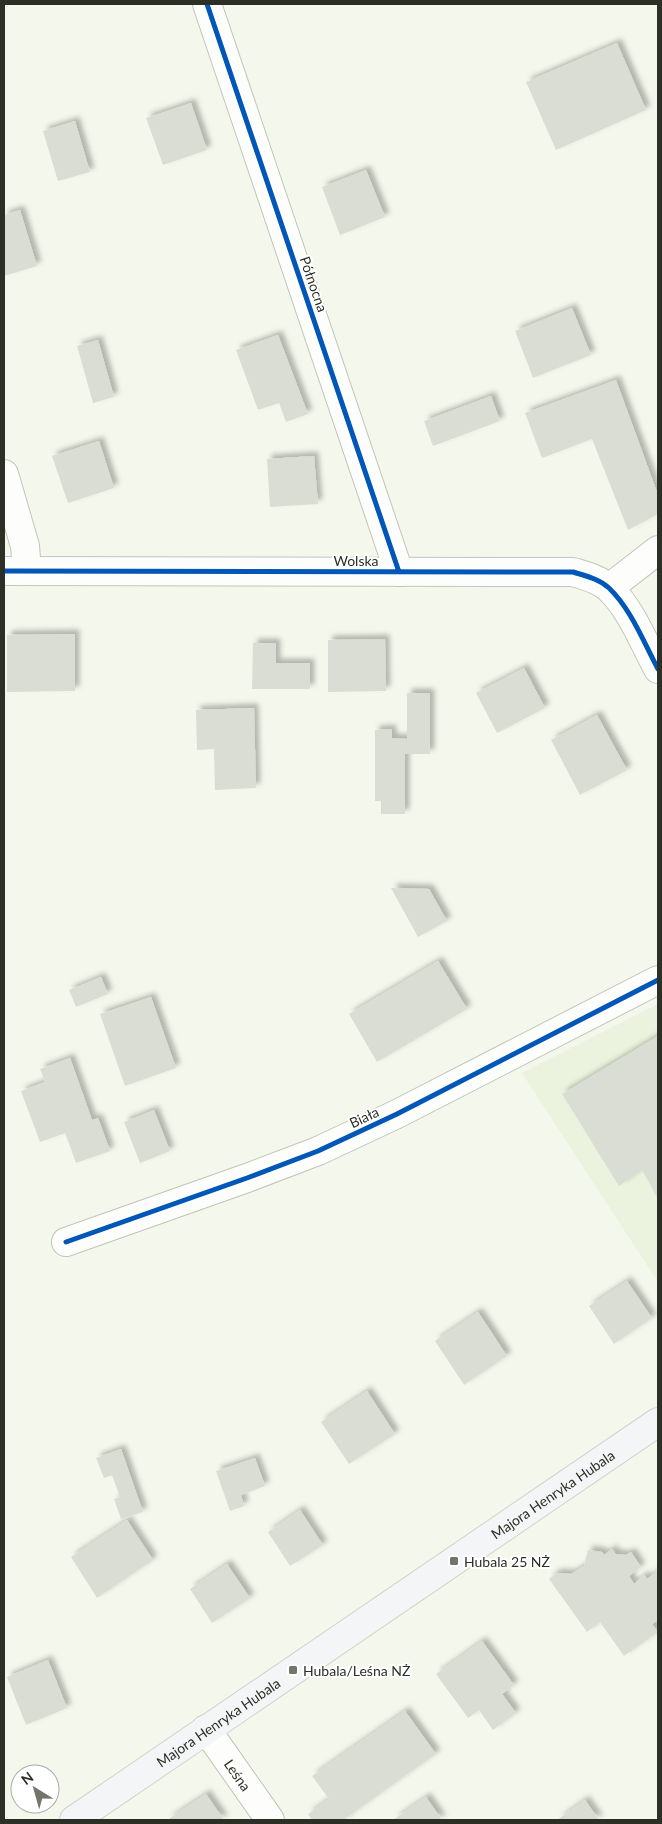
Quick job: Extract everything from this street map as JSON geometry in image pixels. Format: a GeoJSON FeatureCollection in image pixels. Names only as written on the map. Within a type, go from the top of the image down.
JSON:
{"type":"FeatureCollection","features":[{"type":"Feature","properties":{"kind":"main road","name":"Majora Henryka Hubala"},"geometry":{"type":"LineString","coordinates":[[74,1820],[658,1422]]}},
{"type":"Feature","properties":{"kind":"street","name":"Północna"},"geometry":{"type":"LineString","coordinates":[[207,4],[399,572]]}},
{"type":"Feature","properties":{"kind":"street"},"geometry":{"type":"LineString","coordinates":[[4,474],[25,546],[16,571]]}},
{"type":"Feature","properties":{"kind":"street"},"geometry":{"type":"LineString","coordinates":[[608,588],[658,550]]}},
{"type":"Feature","properties":{"kind":"street","name":"Wolska"},"geometry":{"type":"LineString","coordinates":[[16,571],[573,572],[592,577],[608,588],[632,620],[658,669]]}},
{"type":"Feature","properties":{"kind":"street","name":"Biała"},"geometry":{"type":"LineString","coordinates":[[66,1242],[318,1151],[397,1114],[658,980]]}},
{"type":"Feature","properties":{"kind":"street","name":"Leśna"},"geometry":{"type":"LineString","coordinates":[[206,1729],[270,1820]]}},
{"type":"Feature","properties":{"kind":"shaded area"},"geometry":{"type":"Polygon","coordinates":[[[658,1004],[658,1282],[522,1073],[658,1004]]]}},
{"type":"Feature","properties":{"kind":"building"},"geometry":{"type":"Polygon","coordinates":[[[617,43],[646,110],[556,150],[526,82],[617,43]]]}},
{"type":"Feature","properties":{"kind":"building"},"geometry":{"type":"Polygon","coordinates":[[[191,103],[207,150],[163,165],[146,118],[191,103]]]}},
{"type":"Feature","properties":{"kind":"building"},"geometry":{"type":"Polygon","coordinates":[[[75,121],[90,172],[58,181],[43,131],[75,121]]]}},
{"type":"Feature","properties":{"kind":"building"},"geometry":{"type":"Polygon","coordinates":[[[366,170],[385,217],[340,235],[322,187],[366,170]]]}},
{"type":"Feature","properties":{"kind":"building"},"geometry":{"type":"Polygon","coordinates":[[[20,210],[37,266],[4,276],[4,215],[20,210]]]}},
{"type":"Feature","properties":{"kind":"building"},"geometry":{"type":"Polygon","coordinates":[[[572,308],[591,355],[533,378],[515,331],[572,308]]]}},
{"type":"Feature","properties":{"kind":"building"},"geometry":{"type":"Polygon","coordinates":[[[278,335],[308,414],[286,422],[279,403],[258,410],[236,350],[278,335]]]}},
{"type":"Feature","properties":{"kind":"building"},"geometry":{"type":"Polygon","coordinates":[[[98,340],[114,397],[93,403],[77,346],[98,340]]]}},
{"type":"Feature","properties":{"kind":"building"},"geometry":{"type":"Polygon","coordinates":[[[616,380],[658,495],[658,514],[628,530],[592,439],[542,458],[525,413],[616,380]]]}},
{"type":"Feature","properties":{"kind":"building"},"geometry":{"type":"Polygon","coordinates":[[[491,396],[500,421],[433,446],[424,421],[491,396]]]}},
{"type":"Feature","properties":{"kind":"building"},"geometry":{"type":"Polygon","coordinates":[[[99,441],[114,488],[68,503],[52,456],[99,441]]]}},
{"type":"Feature","properties":{"kind":"building"},"geometry":{"type":"Polygon","coordinates":[[[314,456],[318,504],[270,507],[267,459],[314,456]]]}},
{"type":"Feature","properties":{"kind":"building"},"geometry":{"type":"Polygon","coordinates":[[[75,634],[75,691],[7,692],[7,635],[75,634]]]}},
{"type":"Feature","properties":{"kind":"building"},"geometry":{"type":"Polygon","coordinates":[[[385,639],[386,691],[328,692],[328,640],[385,639]]]}},
{"type":"Feature","properties":{"kind":"building"},"geometry":{"type":"Polygon","coordinates":[[[253,643],[276,643],[276,663],[310,663],[310,689],[252,689],[253,643]]]}},
{"type":"Feature","properties":{"kind":"building"},"geometry":{"type":"Polygon","coordinates":[[[524,668],[545,708],[497,733],[476,693],[524,668]]]}},
{"type":"Feature","properties":{"kind":"building"},"geometry":{"type":"Polygon","coordinates":[[[407,693],[430,693],[430,754],[405,754],[405,814],[381,814],[381,801],[375,801],[375,730],[392,729],[392,738],[407,739],[407,693]]]}},
{"type":"Feature","properties":{"kind":"building"},"geometry":{"type":"Polygon","coordinates":[[[254,708],[256,788],[215,790],[214,749],[197,750],[196,710],[254,708]]]}},
{"type":"Feature","properties":{"kind":"building"},"geometry":{"type":"Polygon","coordinates":[[[597,715],[627,770],[580,795],[551,740],[597,715]]]}},
{"type":"Feature","properties":{"kind":"building"},"geometry":{"type":"Polygon","coordinates":[[[391,888],[429,889],[447,921],[418,937],[391,888]]]}},
{"type":"Feature","properties":{"kind":"building"},"geometry":{"type":"Polygon","coordinates":[[[438,961],[467,1009],[377,1062],[349,1014],[438,961]]]}},
{"type":"Feature","properties":{"kind":"building"},"geometry":{"type":"Polygon","coordinates":[[[101,977],[108,994],[76,1007],[69,990],[101,977]]]}},
{"type":"Feature","properties":{"kind":"building"},"geometry":{"type":"Polygon","coordinates":[[[151,997],[176,1068],[125,1086],[100,1014],[151,997]]]}},
{"type":"Feature","properties":{"kind":"building"},"geometry":{"type":"Polygon","coordinates":[[[658,1036],[658,1199],[642,1170],[619,1186],[562,1094],[658,1036]]]}},
{"type":"Feature","properties":{"kind":"building"},"geometry":{"type":"Polygon","coordinates":[[[70,1058],[92,1120],[98,1118],[110,1151],[76,1163],[65,1133],[40,1142],[21,1091],[45,1082],[40,1069],[70,1058]]]}},
{"type":"Feature","properties":{"kind":"building"},"geometry":{"type":"Polygon","coordinates":[[[154,1110],[170,1151],[140,1163],[124,1122],[154,1110]]]}},
{"type":"Feature","properties":{"kind":"building"},"geometry":{"type":"Polygon","coordinates":[[[627,1281],[652,1318],[614,1344],[589,1306],[627,1281]]]}},
{"type":"Feature","properties":{"kind":"building"},"geometry":{"type":"Polygon","coordinates":[[[478,1312],[507,1356],[464,1385],[435,1341],[478,1312]]]}},
{"type":"Feature","properties":{"kind":"building"},"geometry":{"type":"Polygon","coordinates":[[[367,1391],[395,1434],[349,1464],[321,1422],[367,1391]]]}},
{"type":"Feature","properties":{"kind":"building"},"geometry":{"type":"Polygon","coordinates":[[[121,1449],[143,1512],[121,1519],[114,1499],[120,1497],[112,1475],[104,1478],[96,1458],[121,1449]]]}},
{"type":"Feature","properties":{"kind":"building"},"geometry":{"type":"Polygon","coordinates":[[[255,1458],[265,1486],[241,1495],[244,1506],[230,1511],[216,1471],[255,1458]]]}},
{"type":"Feature","properties":{"kind":"building"},"geometry":{"type":"Polygon","coordinates":[[[300,1510],[323,1545],[290,1566],[268,1532],[300,1510]]]}},
{"type":"Feature","properties":{"kind":"building"},"geometry":{"type":"Polygon","coordinates":[[[127,1520],[153,1560],[97,1598],[71,1557],[127,1520]]]}},
{"type":"Feature","properties":{"kind":"building"},"geometry":{"type":"Polygon","coordinates":[[[612,1549],[616,1554],[626,1555],[631,1552],[641,1567],[629,1576],[634,1584],[644,1575],[647,1579],[658,1571],[658,1620],[652,1624],[658,1632],[624,1656],[600,1622],[587,1632],[549,1579],[557,1573],[571,1574],[584,1566],[588,1550],[602,1552],[604,1555],[612,1549]]]}},
{"type":"Feature","properties":{"kind":"building"},"geometry":{"type":"Polygon","coordinates":[[[227,1564],[250,1598],[212,1623],[190,1589],[227,1564]]]}},
{"type":"Feature","properties":{"kind":"building"},"geometry":{"type":"Polygon","coordinates":[[[482,1641],[514,1685],[502,1694],[516,1713],[493,1730],[479,1710],[468,1718],[436,1674],[482,1641]]]}},
{"type":"Feature","properties":{"kind":"building"},"geometry":{"type":"Polygon","coordinates":[[[48,1660],[67,1708],[26,1725],[7,1677],[48,1660]]]}},
{"type":"Feature","properties":{"kind":"building"},"geometry":{"type":"Polygon","coordinates":[[[405,1711],[436,1754],[346,1818],[348,1820],[312,1820],[308,1814],[329,1799],[312,1776],[405,1711]]]}},
{"type":"Feature","properties":{"kind":"building"},"geometry":{"type":"Polygon","coordinates":[[[206,1794],[224,1820],[167,1820],[206,1794]]]}},
{"type":"Feature","properties":{"kind":"building"},"geometry":{"type":"Polygon","coordinates":[[[426,1797],[442,1820],[393,1820],[426,1797]]]}},
{"type":"Feature","properties":{"kind":"building"},"geometry":{"type":"Polygon","coordinates":[[[585,1800],[599,1820],[557,1820],[585,1800]]]}},
{"type":"Feature","properties":{"kind":"cycle path"},"geometry":{"type":"LineString","coordinates":[[207,4],[399,572]]}},
{"type":"Feature","properties":{"kind":"cycle path"},"geometry":{"type":"LineString","coordinates":[[4,571],[573,572],[601,582],[617,596],[642,637],[658,669]]}},
{"type":"Feature","properties":{"kind":"cycle path"},"geometry":{"type":"LineString","coordinates":[[66,1242],[318,1151],[397,1114],[658,980]]}},
{"type":"Feature","properties":{"kind":"place","name":"Hubala 25 NŻ"},"geometry":{"type":"Point","coordinates":[454,1561]}},
{"type":"Feature","properties":{"kind":"place","name":"Hubala/Leśna NŻ"},"geometry":{"type":"Point","coordinates":[293,1670]}}]}
